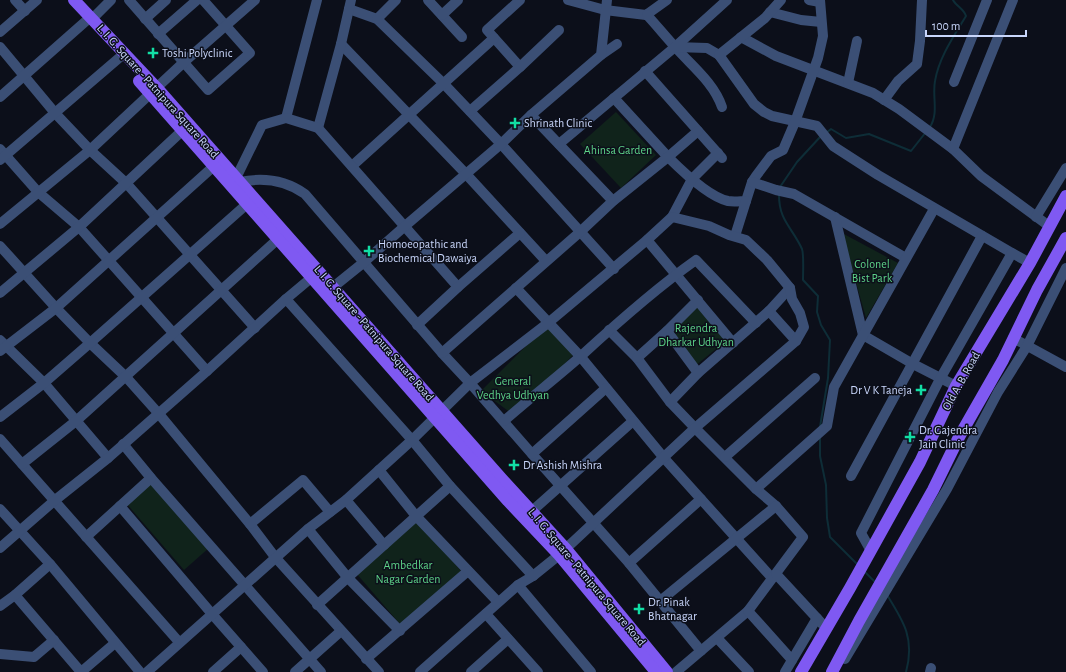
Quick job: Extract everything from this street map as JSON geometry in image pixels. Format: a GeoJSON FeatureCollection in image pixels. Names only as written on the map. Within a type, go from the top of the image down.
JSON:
{"type":"FeatureCollection","features":[{"type":"Feature","properties":{"kind":"main road","name":"L. I. G. Square - Patnipura Square Road"},"geometry":{"type":"LineString","coordinates":[[67,0],[89,20],[238,180],[316,275],[439,415],[508,501],[563,552],[667,672]]}},
{"type":"Feature","properties":{"kind":"main road","name":"L. I. G. Square - Patnipura Square Road"},"geometry":{"type":"LineString","coordinates":[[74,0],[119,58],[154,91],[183,130],[247,204],[278,239],[316,275]]}},
{"type":"Feature","properties":{"kind":"main road","name":"Old A. B. Road"},"geometry":{"type":"LineString","coordinates":[[801,672],[871,551],[920,462],[956,386],[1030,263],[1066,196]]}},
{"type":"Feature","properties":{"kind":"main road"},"geometry":{"type":"LineString","coordinates":[[832,672],[894,568],[959,437],[1003,360],[1037,290],[1066,238]]}},
{"type":"Feature","properties":{"kind":"main road","name":"L. I. G. Square - Patnipura Square Road"},"geometry":{"type":"LineString","coordinates":[[439,415],[532,511],[656,672]]}},
{"type":"Feature","properties":{"kind":"street"},"geometry":{"type":"LineString","coordinates":[[15,0],[25,11]]}},
{"type":"Feature","properties":{"kind":"street"},"geometry":{"type":"LineString","coordinates":[[0,32],[37,0]]}},
{"type":"Feature","properties":{"kind":"street"},"geometry":{"type":"LineString","coordinates":[[0,98],[111,0]]}},
{"type":"Feature","properties":{"kind":"street"},"geometry":{"type":"LineString","coordinates":[[129,0],[208,90],[250,54],[203,0]]}},
{"type":"Feature","properties":{"kind":"street"},"geometry":{"type":"LineString","coordinates":[[145,19],[166,0]]}},
{"type":"Feature","properties":{"kind":"street"},"geometry":{"type":"LineString","coordinates":[[158,34],[197,0]]}},
{"type":"Feature","properties":{"kind":"street"},"geometry":{"type":"LineString","coordinates":[[0,224],[90,150],[183,63],[255,0]]}},
{"type":"Feature","properties":{"kind":"street"},"geometry":{"type":"LineString","coordinates":[[286,118],[317,0]]}},
{"type":"Feature","properties":{"kind":"street"},"geometry":{"type":"LineString","coordinates":[[377,19],[396,0]]}},
{"type":"Feature","properties":{"kind":"street"},"geometry":{"type":"LineString","coordinates":[[428,0],[462,37]]}},
{"type":"Feature","properties":{"kind":"street"},"geometry":{"type":"LineString","coordinates":[[442,15],[458,0]]}},
{"type":"Feature","properties":{"kind":"street"},"geometry":{"type":"LineString","coordinates":[[520,0],[487,30],[520,67]]}},
{"type":"Feature","properties":{"kind":"street"},"geometry":{"type":"LineString","coordinates":[[568,0],[606,5],[647,15],[703,76],[719,98],[722,107]]}},
{"type":"Feature","properties":{"kind":"street"},"geometry":{"type":"LineString","coordinates":[[647,15],[667,0]]}},
{"type":"Feature","properties":{"kind":"street"},"geometry":{"type":"LineString","coordinates":[[559,144],[675,47],[727,0]]}},
{"type":"Feature","properties":{"kind":"street"},"geometry":{"type":"LineString","coordinates":[[719,55],[770,12],[781,0]]}},
{"type":"Feature","properties":{"kind":"street"},"geometry":{"type":"LineString","coordinates":[[735,236],[752,182],[771,156],[783,150],[814,71],[823,36],[820,1],[809,0]]}},
{"type":"Feature","properties":{"kind":"street"},"geometry":{"type":"LineString","coordinates":[[884,100],[898,81],[917,64],[922,0]]}},
{"type":"Feature","properties":{"kind":"street"},"geometry":{"type":"LineString","coordinates":[[954,82],[987,0]]}},
{"type":"Feature","properties":{"kind":"street"},"geometry":{"type":"LineString","coordinates":[[953,149],[1013,0]]}},
{"type":"Feature","properties":{"kind":"street"},"geometry":{"type":"LineString","coordinates":[[318,128],[350,5],[377,19],[444,84],[501,144],[614,269]]}},
{"type":"Feature","properties":{"kind":"street"},"geometry":{"type":"LineString","coordinates":[[601,55],[606,5]]}},
{"type":"Feature","properties":{"kind":"street"},"geometry":{"type":"LineString","coordinates":[[770,12],[801,20],[821,22]]}},
{"type":"Feature","properties":{"kind":"street"},"geometry":{"type":"LineString","coordinates":[[470,111],[559,30]]}},
{"type":"Feature","properties":{"kind":"street"},"geometry":{"type":"LineString","coordinates":[[741,37],[776,56],[873,93],[936,136],[953,149],[981,176],[1049,226]]}},
{"type":"Feature","properties":{"kind":"street"},"geometry":{"type":"LineString","coordinates":[[352,166],[494,38]]}},
{"type":"Feature","properties":{"kind":"street"},"geometry":{"type":"LineString","coordinates":[[848,83],[857,41]]}},
{"type":"Feature","properties":{"kind":"street"},"geometry":{"type":"LineString","coordinates":[[341,44],[466,174],[546,261]]}},
{"type":"Feature","properties":{"kind":"street"},"geometry":{"type":"LineString","coordinates":[[330,291],[501,144],[531,115],[601,55],[617,44]]}},
{"type":"Feature","properties":{"kind":"street"},"geometry":{"type":"LineString","coordinates":[[0,47],[55,113],[90,150],[127,184],[255,328]]}},
{"type":"Feature","properties":{"kind":"street"},"geometry":{"type":"LineString","coordinates":[[675,47],[707,48],[719,55],[754,104],[772,116],[817,126],[833,146],[878,176],[1030,263]]}},
{"type":"Feature","properties":{"kind":"street"},"geometry":{"type":"LineString","coordinates":[[119,58],[55,113],[2,155],[38,192],[79,227],[207,371]]}},
{"type":"Feature","properties":{"kind":"street"},"geometry":{"type":"LineString","coordinates":[[146,672],[275,557],[346,500],[439,415],[470,383],[548,323],[614,269],[672,217],[692,179],[720,156],[645,71]]}},
{"type":"Feature","properties":{"kind":"street"},"geometry":{"type":"LineString","coordinates":[[614,98],[668,157],[692,179],[720,198],[728,201],[746,201]]}},
{"type":"Feature","properties":{"kind":"street"},"geometry":{"type":"LineString","coordinates":[[531,115],[613,201]]}},
{"type":"Feature","properties":{"kind":"street"},"geometry":{"type":"LineString","coordinates":[[458,287],[318,128],[286,118],[262,125],[238,180],[255,179],[278,182],[297,189],[305,194],[417,325],[629,563],[701,652]]}},
{"type":"Feature","properties":{"kind":"street"},"geometry":{"type":"LineString","coordinates":[[0,293],[23,272],[79,227],[127,184],[183,130]]}},
{"type":"Feature","properties":{"kind":"street"},"geometry":{"type":"LineString","coordinates":[[442,353],[580,232],[613,201],[698,131]]}},
{"type":"Feature","properties":{"kind":"street"},"geometry":{"type":"LineString","coordinates":[[108,458],[44,383],[2,346],[56,308],[214,166]]}},
{"type":"Feature","properties":{"kind":"street"},"geometry":{"type":"LineString","coordinates":[[1036,217],[1066,168]]}},
{"type":"Feature","properties":{"kind":"street"},"geometry":{"type":"LineString","coordinates":[[752,182],[794,194],[906,258]]}},
{"type":"Feature","properties":{"kind":"street"},"geometry":{"type":"LineString","coordinates":[[0,417],[44,383],[247,204]]}},
{"type":"Feature","properties":{"kind":"street"},"geometry":{"type":"LineString","coordinates":[[756,488],[827,426],[834,387],[934,209]]}},
{"type":"Feature","properties":{"kind":"street"},"geometry":{"type":"LineString","coordinates":[[420,672],[518,585],[533,576],[563,552],[695,428],[796,341],[804,327],[800,313],[792,299],[790,288],[767,260],[746,240],[709,226],[672,217]]}},
{"type":"Feature","properties":{"kind":"street"},"geometry":{"type":"LineString","coordinates":[[835,217],[863,335],[940,379],[956,386]]}},
{"type":"Feature","properties":{"kind":"street"},"geometry":{"type":"LineString","coordinates":[[417,325],[458,287],[520,234]]}},
{"type":"Feature","properties":{"kind":"street"},"geometry":{"type":"LineString","coordinates":[[851,476],[982,236]]}},
{"type":"Feature","properties":{"kind":"street"},"geometry":{"type":"LineString","coordinates":[[22,464],[76,421],[278,239]]}},
{"type":"Feature","properties":{"kind":"street"},"geometry":{"type":"LineString","coordinates":[[647,240],[733,343]]}},
{"type":"Feature","properties":{"kind":"street"},"geometry":{"type":"LineString","coordinates":[[0,246],[56,308],[126,377],[159,414],[250,524],[275,557],[379,672]]}},
{"type":"Feature","properties":{"kind":"street"},"geometry":{"type":"LineString","coordinates":[[871,551],[861,533],[940,379],[1012,253]]}},
{"type":"Feature","properties":{"kind":"street"},"geometry":{"type":"LineString","coordinates":[[504,421],[609,330],[675,275],[696,260],[756,323]]}},
{"type":"Feature","properties":{"kind":"street"},"geometry":{"type":"LineString","coordinates":[[894,568],[947,488],[998,392],[1027,346],[1066,268]]}},
{"type":"Feature","properties":{"kind":"street"},"geometry":{"type":"LineString","coordinates":[[0,548],[159,414],[286,299],[316,275]]}},
{"type":"Feature","properties":{"kind":"street"},"geometry":{"type":"LineString","coordinates":[[516,288],[580,356],[664,458],[701,499],[737,538],[826,628]]}},
{"type":"Feature","properties":{"kind":"street"},"geometry":{"type":"LineString","coordinates":[[670,402],[698,373],[769,311],[790,288]]}},
{"type":"Feature","properties":{"kind":"street"},"geometry":{"type":"LineString","coordinates":[[286,299],[412,440],[450,486],[533,576]]}},
{"type":"Feature","properties":{"kind":"street"},"geometry":{"type":"LineString","coordinates":[[637,358],[698,300]]}},
{"type":"Feature","properties":{"kind":"street"},"geometry":{"type":"LineString","coordinates":[[769,311],[796,341]]}},
{"type":"Feature","properties":{"kind":"street"},"geometry":{"type":"LineString","coordinates":[[609,330],[637,358],[670,402],[725,458],[776,506],[803,537],[748,611],[676,672]]}},
{"type":"Feature","properties":{"kind":"street"},"geometry":{"type":"LineString","coordinates":[[667,331],[698,373]]}},
{"type":"Feature","properties":{"kind":"street"},"geometry":{"type":"LineString","coordinates":[[1013,338],[1066,367]]}},
{"type":"Feature","properties":{"kind":"street"},"geometry":{"type":"LineString","coordinates":[[725,458],[815,378]]}},
{"type":"Feature","properties":{"kind":"street"},"geometry":{"type":"LineString","coordinates":[[532,454],[606,388]]}},
{"type":"Feature","properties":{"kind":"street"},"geometry":{"type":"LineString","coordinates":[[532,511],[633,421]]}},
{"type":"Feature","properties":{"kind":"street"},"geometry":{"type":"LineString","coordinates":[[0,439],[179,642]]}},
{"type":"Feature","properties":{"kind":"street"},"geometry":{"type":"LineString","coordinates":[[123,444],[321,672]]}},
{"type":"Feature","properties":{"kind":"street"},"geometry":{"type":"LineString","coordinates":[[379,470],[416,516],[498,602]]}},
{"type":"Feature","properties":{"kind":"street"},"geometry":{"type":"LineString","coordinates":[[86,537],[151,478]]}},
{"type":"Feature","properties":{"kind":"street"},"geometry":{"type":"LineString","coordinates":[[250,524],[303,480],[330,512]]}},
{"type":"Feature","properties":{"kind":"street"},"geometry":{"type":"LineString","coordinates":[[317,605],[450,486]]}},
{"type":"Feature","properties":{"kind":"street"},"geometry":{"type":"LineString","coordinates":[[629,563],[701,499]]}},
{"type":"Feature","properties":{"kind":"street"},"geometry":{"type":"LineString","coordinates":[[346,500],[384,545]]}},
{"type":"Feature","properties":{"kind":"street"},"geometry":{"type":"LineString","coordinates":[[120,506],[263,672]]}},
{"type":"Feature","properties":{"kind":"street"},"geometry":{"type":"LineString","coordinates":[[660,601],[776,506]]}},
{"type":"Feature","properties":{"kind":"street"},"geometry":{"type":"LineString","coordinates":[[0,509],[50,564],[140,672]]}},
{"type":"Feature","properties":{"kind":"street"},"geometry":{"type":"LineString","coordinates":[[308,529],[348,578],[400,631]]}},
{"type":"Feature","properties":{"kind":"street"},"geometry":{"type":"LineString","coordinates":[[0,606],[15,595],[50,564]]}},
{"type":"Feature","properties":{"kind":"street"},"geometry":{"type":"LineString","coordinates":[[366,659],[468,571]]}},
{"type":"Feature","properties":{"kind":"street"},"geometry":{"type":"LineString","coordinates":[[518,585],[591,672]]}},
{"type":"Feature","properties":{"kind":"street"},"geometry":{"type":"LineString","coordinates":[[15,595],[81,672],[115,643]]}},
{"type":"Feature","properties":{"kind":"street"},"geometry":{"type":"LineString","coordinates":[[837,672],[875,601]]}},
{"type":"Feature","properties":{"kind":"street"},"geometry":{"type":"LineString","coordinates":[[748,611],[792,660]]}},
{"type":"Feature","properties":{"kind":"street"},"geometry":{"type":"LineString","coordinates":[[486,614],[538,672]]}},
{"type":"Feature","properties":{"kind":"street"},"geometry":{"type":"LineString","coordinates":[[785,672],[817,618]]}},
{"type":"Feature","properties":{"kind":"street"},"geometry":{"type":"LineString","coordinates":[[295,672],[342,631]]}},
{"type":"Feature","properties":{"kind":"street"},"geometry":{"type":"LineString","coordinates":[[717,638],[749,672]]}},
{"type":"Feature","properties":{"kind":"street"},"geometry":{"type":"LineString","coordinates":[[473,671],[508,639]]}},
{"type":"Feature","properties":{"kind":"street"},"geometry":{"type":"LineString","coordinates":[[0,654],[34,657],[54,640]]}},
{"type":"Feature","properties":{"kind":"street"},"geometry":{"type":"LineString","coordinates":[[213,672],[241,647]]}},
{"type":"Feature","properties":{"kind":"green space","name":"Ahinsa Garden"},"geometry":{"type":"Polygon","coordinates":[[[616,112],[656,155],[621,188],[580,144],[616,112]]]}},
{"type":"Feature","properties":{"kind":"green space","name":"Colonel Bist Park"},"geometry":{"type":"Polygon","coordinates":[[[842,233],[898,263],[866,318],[842,233]]]}},
{"type":"Feature","properties":{"kind":"green space","name":"Rajendra Dharkar Udhyan"},"geometry":{"type":"Polygon","coordinates":[[[698,304],[727,340],[695,366],[666,331],[698,304]]]}},
{"type":"Feature","properties":{"kind":"green space","name":"General Vedhya Udhyan"},"geometry":{"type":"Polygon","coordinates":[[[546,326],[574,354],[515,416],[481,391],[546,326]]]}},
{"type":"Feature","properties":{"kind":"green space"},"geometry":{"type":"Polygon","coordinates":[[[151,481],[210,547],[184,570],[126,503],[151,481]]]}},
{"type":"Feature","properties":{"kind":"green space","name":"Ambedkar Nagar Garden"},"geometry":{"type":"Polygon","coordinates":[[[417,520],[461,571],[400,624],[356,573],[417,520]]]}},
{"type":"Feature","properties":{"kind":"waterway"},"geometry":{"type":"LineString","coordinates":[[930,127],[933,122],[935,110],[934,87],[937,72],[948,47],[966,16],[964,11],[953,0]]}},
{"type":"Feature","properties":{"kind":"waterway"},"geometry":{"type":"LineString","coordinates":[[826,133],[831,129],[846,138],[869,134],[911,151],[926,132]]}},
{"type":"Feature","properties":{"kind":"waterway"},"geometry":{"type":"LineString","coordinates":[[780,187],[797,162],[821,136]]}},
{"type":"Feature","properties":{"kind":"waterway"},"geometry":{"type":"LineString","coordinates":[[779,195],[781,211],[802,249],[803,280],[818,296],[817,312],[821,325],[830,340],[828,378],[820,427]]}},
{"type":"Feature","properties":{"kind":"waterway"},"geometry":{"type":"LineString","coordinates":[[820,437],[820,456],[826,485],[827,518],[830,537],[857,564]]}},
{"type":"Feature","properties":{"kind":"waterway"},"geometry":{"type":"LineString","coordinates":[[865,572],[876,583]]}},
{"type":"Feature","properties":{"kind":"waterway"},"geometry":{"type":"LineString","coordinates":[[887,595],[906,631],[909,650],[906,672]]}},
{"type":"Feature","properties":{"kind":"place","name":"Toshi Polyclinic"},"geometry":{"type":"Point","coordinates":[153,53]}},
{"type":"Feature","properties":{"kind":"place","name":"Shrinath Clinic"},"geometry":{"type":"Point","coordinates":[515,123]}},
{"type":"Feature","properties":{"kind":"place","name":"Homoeopathic and Biochemical Dawaiya"},"geometry":{"type":"Point","coordinates":[369,251]}},
{"type":"Feature","properties":{"kind":"place","name":"Dr V K Taneja"},"geometry":{"type":"Point","coordinates":[921,390]}},
{"type":"Feature","properties":{"kind":"place","name":"Dr. Gajendra Jain Clinic"},"geometry":{"type":"Point","coordinates":[910,437]}},
{"type":"Feature","properties":{"kind":"place","name":"Dr Ashish Mishra"},"geometry":{"type":"Point","coordinates":[514,465]}},
{"type":"Feature","properties":{"kind":"place","name":"Dr. Pinak Bhatnagar"},"geometry":{"type":"Point","coordinates":[639,609]}}]}
